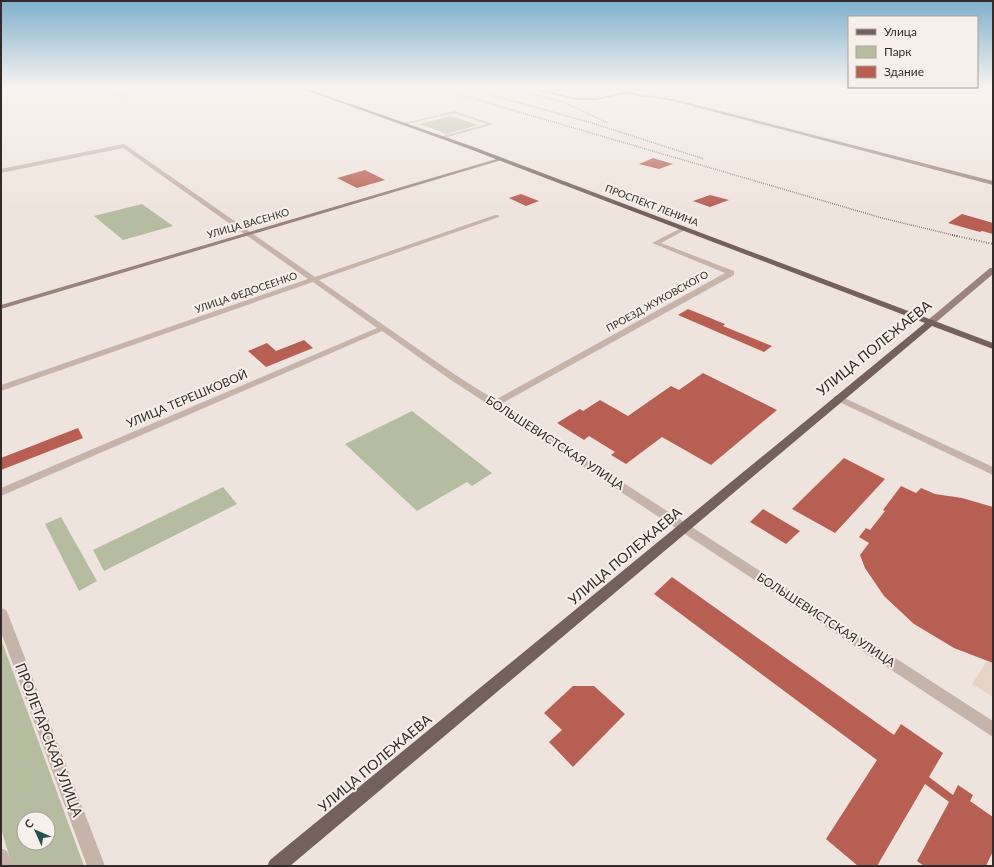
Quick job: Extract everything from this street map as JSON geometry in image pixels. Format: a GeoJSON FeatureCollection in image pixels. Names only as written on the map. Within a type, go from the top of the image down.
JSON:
{"type":"FeatureCollection","features":[{"type":"Feature","properties":{"kind":"main road","name":"ПРОСПЕКТ ЛЕНИНА"},"geometry":{"type":"LineString","coordinates":[[414,128],[502,159],[993,346]]}},
{"type":"Feature","properties":{"kind":"main road","name":"УЛИЦА ПОЛЕЖАЕВА"},"geometry":{"type":"LineString","coordinates":[[276,866],[931,322]]}},
{"type":"Feature","properties":{"kind":"street"},"geometry":{"type":"LineString","coordinates":[[441,138],[476,128]]}},
{"type":"Feature","properties":{"kind":"street"},"geometry":{"type":"LineString","coordinates":[[780,128],[993,183]]}},
{"type":"Feature","properties":{"kind":"street","name":"БОЛЬШЕВИСТСКАЯ УЛИЦА"},"geometry":{"type":"LineString","coordinates":[[1,171],[124,146],[451,376],[993,730]]}},
{"type":"Feature","properties":{"kind":"street","name":"УЛИЦА ВАСЕНКО"},"geometry":{"type":"LineString","coordinates":[[1,307],[502,159]]}},
{"type":"Feature","properties":{"kind":"street","name":"УЛИЦА ФЕДОСЕЕНКО"},"geometry":{"type":"LineString","coordinates":[[1,388],[497,216]]}},
{"type":"Feature","properties":{"kind":"street","name":"ПРОЕЗД ЖУКОВСКОГО"},"geometry":{"type":"LineString","coordinates":[[495,404],[731,273],[655,243],[683,229]]}},
{"type":"Feature","properties":{"kind":"street","name":"УЛИЦА ПОЛЕЖАЕВА"},"geometry":{"type":"LineString","coordinates":[[931,322],[993,270]]}},
{"type":"Feature","properties":{"kind":"street","name":"УЛИЦА ТЕРЕШКОВОЙ"},"geometry":{"type":"LineString","coordinates":[[1,492],[383,328]]}},
{"type":"Feature","properties":{"kind":"street"},"geometry":{"type":"LineString","coordinates":[[838,398],[993,471]]}},
{"type":"Feature","properties":{"kind":"street","name":"ПРОЛЕТАРСКАЯ УЛИЦА"},"geometry":{"type":"LineString","coordinates":[[1,614],[96,866]]}},
{"type":"Feature","properties":{"kind":"street"},"geometry":{"type":"LineString","coordinates":[[1,857],[4,866]]}},
{"type":"Feature","properties":{"kind":"green space"},"geometry":{"type":"Polygon","coordinates":[[[432,128],[466,128],[447,134],[432,128]]]}},
{"type":"Feature","properties":{"kind":"green space"},"geometry":{"type":"Polygon","coordinates":[[[142,204],[173,226],[123,240],[94,216],[142,204]]]}},
{"type":"Feature","properties":{"kind":"green space"},"geometry":{"type":"Polygon","coordinates":[[[412,411],[492,473],[472,486],[467,482],[417,511],[345,444],[412,411]]]}},
{"type":"Feature","properties":{"kind":"green space"},"geometry":{"type":"Polygon","coordinates":[[[223,487],[237,504],[104,571],[93,550],[223,487]]]}},
{"type":"Feature","properties":{"kind":"green space"},"geometry":{"type":"Polygon","coordinates":[[[61,517],[97,581],[79,591],[45,524],[61,517]]]}},
{"type":"Feature","properties":{"kind":"green space"},"geometry":{"type":"Polygon","coordinates":[[[1,639],[84,866],[12,866],[1,828],[1,639]]]}},
{"type":"Feature","properties":{"kind":"shaded area"},"geometry":{"type":"Polygon","coordinates":[[[987,661],[993,663],[993,697],[972,684],[987,661]]]}},
{"type":"Feature","properties":{"kind":"building"},"geometry":{"type":"Polygon","coordinates":[[[653,158],[673,164],[659,169],[639,164],[653,158]]]}},
{"type":"Feature","properties":{"kind":"building"},"geometry":{"type":"Polygon","coordinates":[[[365,170],[385,180],[357,188],[337,178],[365,170]]]}},
{"type":"Feature","properties":{"kind":"building"},"geometry":{"type":"Polygon","coordinates":[[[521,194],[539,201],[526,206],[509,198],[521,194]]]}},
{"type":"Feature","properties":{"kind":"building"},"geometry":{"type":"Polygon","coordinates":[[[710,195],[729,200],[710,207],[693,201],[710,195]]]}},
{"type":"Feature","properties":{"kind":"building"},"geometry":{"type":"Polygon","coordinates":[[[962,214],[993,223],[993,234],[948,223],[962,214]]]}},
{"type":"Feature","properties":{"kind":"building"},"geometry":{"type":"Polygon","coordinates":[[[688,309],[725,324],[723,326],[772,346],[764,352],[678,315],[688,309]]]}},
{"type":"Feature","properties":{"kind":"building"},"geometry":{"type":"Polygon","coordinates":[[[304,340],[313,348],[266,367],[248,351],[267,343],[276,351],[304,340]]]}},
{"type":"Feature","properties":{"kind":"building"},"geometry":{"type":"Polygon","coordinates":[[[703,373],[777,410],[711,465],[662,437],[626,464],[611,455],[615,452],[589,436],[584,440],[557,423],[580,409],[583,411],[600,400],[628,416],[671,386],[679,390],[703,373]]]}},
{"type":"Feature","properties":{"kind":"building"},"geometry":{"type":"Polygon","coordinates":[[[78,428],[83,438],[1,470],[1,458],[78,428]]]}},
{"type":"Feature","properties":{"kind":"building"},"geometry":{"type":"Polygon","coordinates":[[[844,458],[885,479],[835,533],[792,509],[844,458]]]}},
{"type":"Feature","properties":{"kind":"building"},"geometry":{"type":"Polygon","coordinates":[[[901,486],[916,493],[921,488],[935,494],[962,498],[993,507],[993,663],[954,648],[914,624],[884,596],[865,568],[860,555],[869,543],[859,537],[866,528],[870,530],[885,511],[883,510],[901,486]]]}},
{"type":"Feature","properties":{"kind":"building"},"geometry":{"type":"Polygon","coordinates":[[[763,509],[800,531],[786,544],[750,522],[763,509]]]}},
{"type":"Feature","properties":{"kind":"building"},"geometry":{"type":"Polygon","coordinates":[[[672,577],[894,735],[901,724],[943,753],[929,777],[953,795],[958,785],[973,795],[970,801],[993,817],[993,851],[986,866],[924,866],[917,861],[949,802],[925,784],[877,866],[858,866],[826,839],[877,760],[654,594],[672,577]]]}},
{"type":"Feature","properties":{"kind":"building"},"geometry":{"type":"Polygon","coordinates":[[[573,686],[594,686],[625,714],[573,767],[549,742],[562,730],[544,713],[573,686]]]}},
{"type":"Feature","properties":{"kind":"railway"},"geometry":{"type":"LineString","coordinates":[[575,128],[882,218],[957,236]]}},
{"type":"Feature","properties":{"kind":"railway"},"geometry":{"type":"LineString","coordinates":[[609,128],[704,159]]}},
{"type":"Feature","properties":{"kind":"railway"},"geometry":{"type":"LineString","coordinates":[[952,235],[993,244]]}}]}
